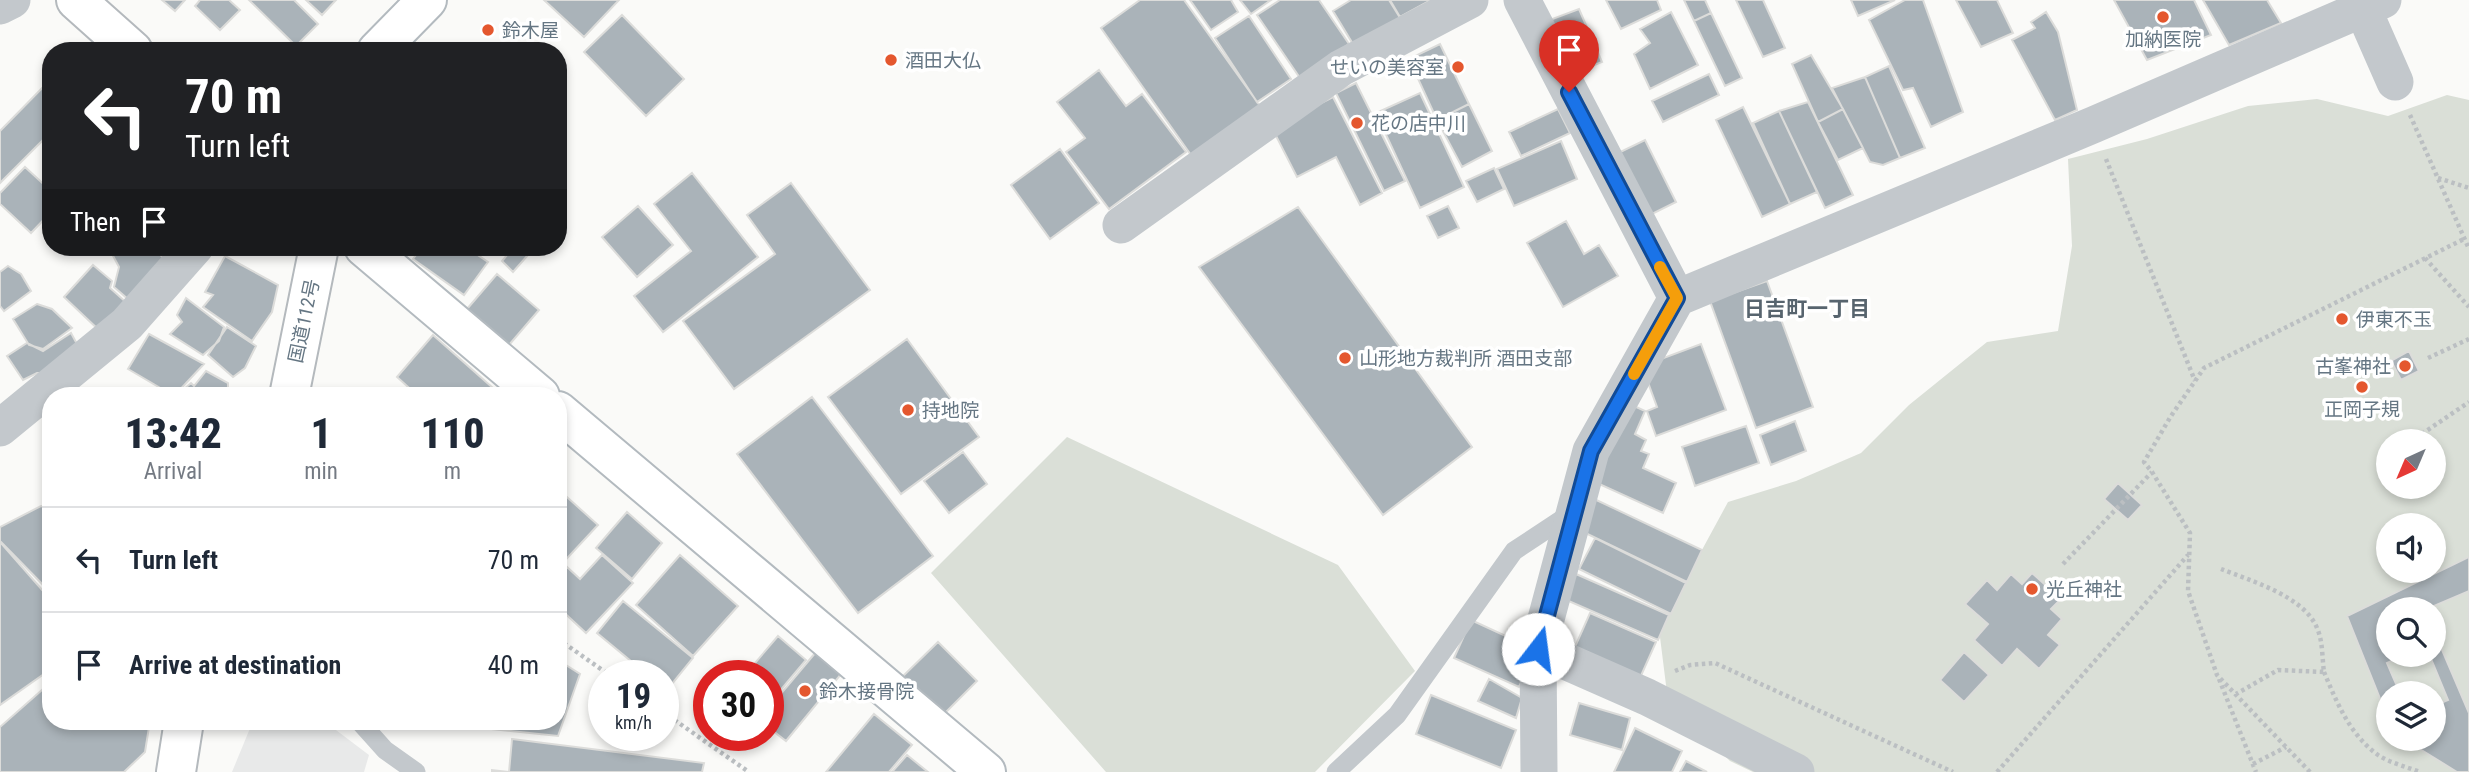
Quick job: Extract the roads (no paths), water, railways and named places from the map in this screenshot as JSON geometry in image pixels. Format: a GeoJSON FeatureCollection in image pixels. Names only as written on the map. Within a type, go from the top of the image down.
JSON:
{"type":"FeatureCollection","features":[{"type":"Feature","properties":{"kind":"main road"},"geometry":{"type":"LineString","coordinates":[[386,42],[427,0]]}},
{"type":"Feature","properties":{"kind":"main road"},"geometry":{"type":"LineString","coordinates":[[94,6],[125,42]]}},
{"type":"Feature","properties":{"kind":"main road","name":"国道112号"},"geometry":{"type":"LineString","coordinates":[[291,387],[317,256]]}},
{"type":"Feature","properties":{"kind":"main road"},"geometry":{"type":"LineString","coordinates":[[375,256],[529,387]]}},
{"type":"Feature","properties":{"kind":"main road"},"geometry":{"type":"LineString","coordinates":[[567,419],[986,772]]}},
{"type":"Feature","properties":{"kind":"main road"},"geometry":{"type":"LineString","coordinates":[[176,772],[183,730]]}},
{"type":"Feature","properties":{"kind":"street"},"geometry":{"type":"LineString","coordinates":[[0,6],[12,0]]}},
{"type":"Feature","properties":{"kind":"street"},"geometry":{"type":"LineString","coordinates":[[1121,225],[1341,68],[1470,0]]}},
{"type":"Feature","properties":{"kind":"street"},"geometry":{"type":"LineString","coordinates":[[1522,0],[1677,298]]}},
{"type":"Feature","properties":{"kind":"street"},"geometry":{"type":"LineString","coordinates":[[1539,772],[1538,649],[1591,451],[1677,298],[2093,125],[2368,3],[2395,82]]}},
{"type":"Feature","properties":{"kind":"street"},"geometry":{"type":"LineString","coordinates":[[50,387],[127,324],[187,256]]}},
{"type":"Feature","properties":{"kind":"street"},"geometry":{"type":"LineString","coordinates":[[0,428],[42,394]]}},
{"type":"Feature","properties":{"kind":"street"},"geometry":{"type":"LineString","coordinates":[[1538,649],[1647,697],[1796,772]]}},
{"type":"Feature","properties":{"kind":"lane"},"geometry":{"type":"LineString","coordinates":[[1336,772],[1397,715],[1514,551],[1575,511]]}},
{"type":"Feature","properties":{"kind":"lane"},"geometry":{"type":"LineString","coordinates":[[367,730],[385,750],[416,772]]}},
{"type":"Feature","properties":{"kind":"place","name":"加納医院"},"geometry":{"type":"Point","coordinates":[2163,17]}},
{"type":"Feature","properties":{"kind":"place","name":"鈴木屋"},"geometry":{"type":"Point","coordinates":[488,30]}},
{"type":"Feature","properties":{"kind":"place","name":"酒田大仏"},"geometry":{"type":"Point","coordinates":[891,60]}},
{"type":"Feature","properties":{"kind":"place","name":"せいの美容室"},"geometry":{"type":"Point","coordinates":[1458,67]}},
{"type":"Feature","properties":{"kind":"place","name":"花の店中川"},"geometry":{"type":"Point","coordinates":[1357,123]}},
{"type":"Feature","properties":{"kind":"place","name":"伊東不玉"},"geometry":{"type":"Point","coordinates":[2342,319]}},
{"type":"Feature","properties":{"kind":"place","name":"山形地方裁判所 酒田支部"},"geometry":{"type":"Point","coordinates":[1345,358]}},
{"type":"Feature","properties":{"kind":"place","name":"古峯神社"},"geometry":{"type":"Point","coordinates":[2405,366]}},
{"type":"Feature","properties":{"kind":"place","name":"正岡子規"},"geometry":{"type":"Point","coordinates":[2362,387]}},
{"type":"Feature","properties":{"kind":"place","name":"持地院"},"geometry":{"type":"Point","coordinates":[908,410]}},
{"type":"Feature","properties":{"kind":"place","name":"光丘神社"},"geometry":{"type":"Point","coordinates":[2032,589]}},
{"type":"Feature","properties":{"kind":"place","name":"鈴木接骨院"},"geometry":{"type":"Point","coordinates":[805,691]}},
{"type":"Feature","properties":{"kind":"district","name":"日吉町一丁目"},"geometry":{"type":"Point","coordinates":[1807,309]}}]}
